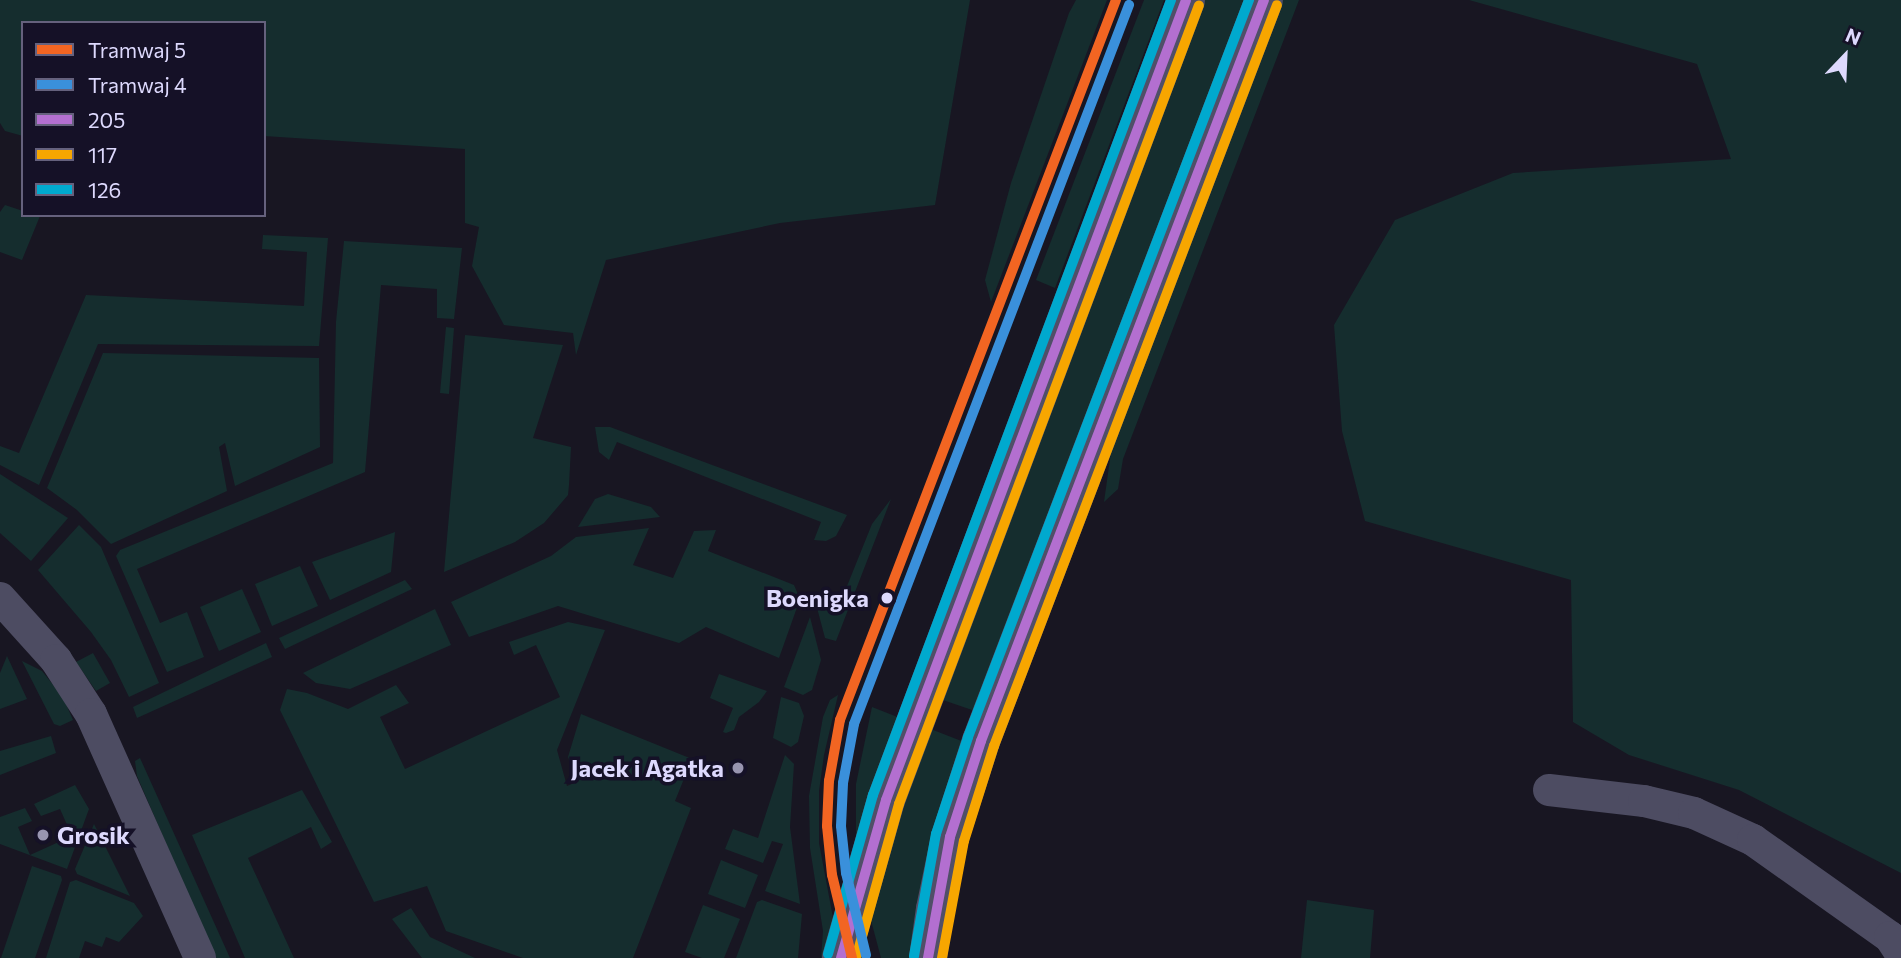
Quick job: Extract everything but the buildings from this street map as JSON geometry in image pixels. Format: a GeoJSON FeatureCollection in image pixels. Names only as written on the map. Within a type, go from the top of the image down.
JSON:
{"type":"FeatureCollection","features":[{"type":"Feature","properties":{"kind":"main road"},"geometry":{"type":"LineString","coordinates":[[841,958],[886,800],[1186,0]]}},
{"type":"Feature","properties":{"kind":"main road"},"geometry":{"type":"LineString","coordinates":[[928,958],[934,909],[950,837],[981,741],[1264,0]]}},
{"type":"Feature","properties":{"kind":"street"},"geometry":{"type":"LineString","coordinates":[[0,598],[56,660],[91,714],[200,958]]}},
{"type":"Feature","properties":{"kind":"street"},"geometry":{"type":"LineString","coordinates":[[1549,790],[1644,801],[1681,810],[1753,840],[1890,937],[1901,954]]}},
{"type":"Feature","properties":{"kind":"green space"},"geometry":{"type":"Polygon","coordinates":[[[0,0],[970,0],[935,205],[780,223],[606,260],[576,355],[573,333],[504,325],[472,266],[479,227],[465,223],[465,149],[266,136],[266,21],[21,21],[21,135],[5,131],[0,123],[0,0]]]}},
{"type":"Feature","properties":{"kind":"green space"},"geometry":{"type":"Polygon","coordinates":[[[1076,0],[1107,0],[991,302],[985,280],[1011,183],[1069,13],[1076,0]]]}},
{"type":"Feature","properties":{"kind":"green space"},"geometry":{"type":"Polygon","coordinates":[[[1144,0],[1164,0],[1055,288],[1036,280],[1144,0]]]}},
{"type":"Feature","properties":{"kind":"green space"},"geometry":{"type":"Polygon","coordinates":[[[1203,0],[1245,0],[975,711],[940,699],[1203,0]]]}},
{"type":"Feature","properties":{"kind":"green space"},"geometry":{"type":"Polygon","coordinates":[[[1282,0],[1299,0],[1123,459],[1118,489],[1104,502],[1111,452],[1282,0]]]}},
{"type":"Feature","properties":{"kind":"green space"},"geometry":{"type":"Polygon","coordinates":[[[1469,0],[1901,0],[1901,873],[1739,790],[1629,755],[1573,722],[1571,580],[1365,521],[1342,431],[1334,325],[1395,220],[1513,173],[1731,159],[1697,64],[1469,0]]]}},
{"type":"Feature","properties":{"kind":"green space"},"geometry":{"type":"Polygon","coordinates":[[[5,205],[21,210],[21,217],[40,217],[22,260],[0,252],[0,212],[5,205]]]}},
{"type":"Feature","properties":{"kind":"green space"},"geometry":{"type":"Polygon","coordinates":[[[263,235],[328,238],[319,346],[98,344],[39,485],[0,465],[0,446],[19,453],[86,295],[304,306],[307,252],[262,249],[263,235]]]}},
{"type":"Feature","properties":{"kind":"green space"},"geometry":{"type":"Polygon","coordinates":[[[344,241],[462,248],[454,319],[437,318],[437,289],[381,285],[365,472],[137,569],[160,623],[187,612],[204,657],[167,672],[116,556],[120,550],[333,463],[336,322],[344,241]]]}},
{"type":"Feature","properties":{"kind":"green space"},"geometry":{"type":"Polygon","coordinates":[[[446,327],[454,328],[449,394],[440,393],[446,327]]]}},
{"type":"Feature","properties":{"kind":"green space"},"geometry":{"type":"Polygon","coordinates":[[[465,335],[563,345],[533,438],[571,447],[569,485],[568,495],[544,523],[515,542],[444,572],[465,335]]]}},
{"type":"Feature","properties":{"kind":"green space"},"geometry":{"type":"Polygon","coordinates":[[[103,353],[319,358],[320,447],[235,486],[225,443],[219,447],[227,491],[111,544],[77,510],[47,488],[103,353]]]}},
{"type":"Feature","properties":{"kind":"green space"},"geometry":{"type":"Polygon","coordinates":[[[595,427],[610,427],[847,515],[836,536],[826,541],[814,540],[821,522],[617,442],[609,460],[599,452],[595,427]]]}},
{"type":"Feature","properties":{"kind":"green space"},"geometry":{"type":"Polygon","coordinates":[[[0,474],[68,518],[31,561],[0,533],[0,474]]]}},
{"type":"Feature","properties":{"kind":"green space"},"geometry":{"type":"Polygon","coordinates":[[[608,494],[651,507],[660,517],[578,527],[595,499],[608,494]]]}},
{"type":"Feature","properties":{"kind":"green space"},"geometry":{"type":"Polygon","coordinates":[[[891,499],[836,641],[825,638],[816,604],[823,594],[841,601],[872,524],[891,499]]]}},
{"type":"Feature","properties":{"kind":"green space"},"geometry":{"type":"Polygon","coordinates":[[[79,525],[101,547],[159,683],[129,697],[111,660],[91,632],[38,570],[79,525]]]}},
{"type":"Feature","properties":{"kind":"green space"},"geometry":{"type":"Polygon","coordinates":[[[649,528],[633,565],[673,578],[694,531],[716,530],[708,551],[794,585],[800,599],[779,658],[706,627],[679,643],[558,606],[469,637],[451,602],[551,556],[576,537],[649,528]]]}},
{"type":"Feature","properties":{"kind":"green space"},"geometry":{"type":"Polygon","coordinates":[[[395,532],[391,572],[330,600],[312,562],[395,532]]]}},
{"type":"Feature","properties":{"kind":"green space"},"geometry":{"type":"Polygon","coordinates":[[[300,566],[318,606],[272,626],[255,584],[300,566]]]}},
{"type":"Feature","properties":{"kind":"green space"},"geometry":{"type":"Polygon","coordinates":[[[405,580],[412,589],[285,649],[279,638],[405,580]]]}},
{"type":"Feature","properties":{"kind":"green space"},"geometry":{"type":"Polygon","coordinates":[[[242,589],[261,632],[219,651],[200,607],[242,589]]]}},
{"type":"Feature","properties":{"kind":"green space"},"geometry":{"type":"Polygon","coordinates":[[[435,609],[451,645],[350,689],[316,683],[303,673],[435,609]]]}},
{"type":"Feature","properties":{"kind":"green space"},"geometry":{"type":"Polygon","coordinates":[[[810,617],[821,660],[812,690],[803,695],[784,687],[810,617]]]}},
{"type":"Feature","properties":{"kind":"green space"},"geometry":{"type":"Polygon","coordinates":[[[568,622],[605,630],[557,750],[567,786],[579,781],[568,757],[581,714],[692,759],[675,801],[691,808],[633,958],[523,958],[446,931],[427,886],[374,902],[280,710],[287,689],[307,693],[348,709],[396,685],[409,703],[380,717],[405,769],[560,697],[536,645],[514,655],[509,642],[568,622]]]}},
{"type":"Feature","properties":{"kind":"green space"},"geometry":{"type":"Polygon","coordinates":[[[266,643],[272,657],[137,718],[133,707],[266,643]]]}},
{"type":"Feature","properties":{"kind":"green space"},"geometry":{"type":"Polygon","coordinates":[[[93,653],[110,683],[96,691],[76,662],[93,653]]]}},
{"type":"Feature","properties":{"kind":"green space"},"geometry":{"type":"Polygon","coordinates":[[[7,656],[27,699],[0,709],[0,673],[7,656]]]}},
{"type":"Feature","properties":{"kind":"green space"},"geometry":{"type":"Polygon","coordinates":[[[22,661],[42,671],[63,697],[73,720],[60,726],[54,724],[22,661]]]}},
{"type":"Feature","properties":{"kind":"green space"},"geometry":{"type":"Polygon","coordinates":[[[719,674],[767,691],[759,702],[739,717],[734,730],[726,733],[723,732],[733,708],[710,698],[719,674]]]}},
{"type":"Feature","properties":{"kind":"green space"},"geometry":{"type":"Polygon","coordinates":[[[838,695],[819,791],[819,843],[834,923],[826,958],[821,958],[823,931],[810,848],[809,796],[823,717],[830,700],[838,695]]]}},
{"type":"Feature","properties":{"kind":"green space"},"geometry":{"type":"Polygon","coordinates":[[[781,697],[799,703],[804,716],[798,742],[791,747],[773,738],[781,697]]]}},
{"type":"Feature","properties":{"kind":"green space"},"geometry":{"type":"Polygon","coordinates":[[[872,707],[900,718],[856,844],[856,784],[872,707]]]}},
{"type":"Feature","properties":{"kind":"green space"},"geometry":{"type":"Polygon","coordinates":[[[928,728],[964,742],[913,958],[881,958],[868,909],[928,728]]]}},
{"type":"Feature","properties":{"kind":"green space"},"geometry":{"type":"Polygon","coordinates":[[[51,736],[56,753],[0,775],[0,751],[51,736]]]}},
{"type":"Feature","properties":{"kind":"green space"},"geometry":{"type":"Polygon","coordinates":[[[785,755],[794,764],[790,827],[800,904],[765,891],[783,844],[772,841],[763,863],[725,849],[733,829],[758,838],[785,755]]]}},
{"type":"Feature","properties":{"kind":"green space"},"geometry":{"type":"Polygon","coordinates":[[[140,758],[230,958],[215,958],[137,776],[135,761],[140,758]]]}},
{"type":"Feature","properties":{"kind":"green space"},"geometry":{"type":"Polygon","coordinates":[[[75,785],[89,809],[67,869],[0,844],[0,817],[25,808],[32,821],[18,827],[30,855],[72,836],[60,809],[41,816],[34,804],[75,785]]]}},
{"type":"Feature","properties":{"kind":"green space"},"geometry":{"type":"Polygon","coordinates":[[[302,790],[332,842],[321,849],[311,827],[248,858],[294,958],[245,958],[192,835],[302,790]]]}},
{"type":"Feature","properties":{"kind":"green space"},"geometry":{"type":"Polygon","coordinates":[[[94,824],[130,896],[77,874],[75,869],[94,824]]]}},
{"type":"Feature","properties":{"kind":"green space"},"geometry":{"type":"Polygon","coordinates":[[[721,860],[758,875],[745,908],[708,894],[721,860]]]}},
{"type":"Feature","properties":{"kind":"green space"},"geometry":{"type":"Polygon","coordinates":[[[32,866],[61,876],[62,880],[35,958],[1,958],[32,866]]]}},
{"type":"Feature","properties":{"kind":"green space"},"geometry":{"type":"Polygon","coordinates":[[[76,880],[134,903],[143,916],[119,942],[106,937],[102,947],[85,941],[79,958],[46,958],[70,882],[76,880]]]}},
{"type":"Feature","properties":{"kind":"green space"},"geometry":{"type":"Polygon","coordinates":[[[762,900],[802,914],[798,958],[736,958],[757,902],[762,900]]]}},
{"type":"Feature","properties":{"kind":"green space"},"geometry":{"type":"Polygon","coordinates":[[[1307,900],[1374,910],[1370,958],[1301,958],[1307,900]]]}},
{"type":"Feature","properties":{"kind":"green space"},"geometry":{"type":"Polygon","coordinates":[[[703,905],[740,919],[724,958],[702,958],[685,952],[703,905]]]}},
{"type":"Feature","properties":{"kind":"green space"},"geometry":{"type":"Polygon","coordinates":[[[411,908],[430,937],[475,958],[422,958],[392,919],[411,908]]]}},
{"type":"Feature","properties":{"kind":"tram line","name":"5"},"geometry":{"type":"LineString","coordinates":[[852,958],[832,875],[827,826],[829,781],[840,720],[1116,0]]}},
{"type":"Feature","properties":{"kind":"tram line","name":"4"},"geometry":{"type":"LineString","coordinates":[[866,955],[846,873],[841,826],[843,783],[854,724],[1129,5]]}},
{"type":"Feature","properties":{"kind":"transit line","name":"126"},"geometry":{"type":"LineString","coordinates":[[828,954],[873,795],[1171,0]]}},
{"type":"Feature","properties":{"kind":"transit line","name":"205"},"geometry":{"type":"LineString","coordinates":[[841,958],[886,800],[1186,0]]}},
{"type":"Feature","properties":{"kind":"transit line","name":"126"},"geometry":{"type":"LineString","coordinates":[[914,956],[936,834],[968,737],[1249,0]]}},
{"type":"Feature","properties":{"kind":"transit line","name":"205"},"geometry":{"type":"LineString","coordinates":[[928,958],[950,837],[981,741],[1264,0]]}},
{"type":"Feature","properties":{"kind":"transit line","name":"117"},"geometry":{"type":"LineString","coordinates":[[856,958],[899,804],[1199,5]]}},
{"type":"Feature","properties":{"kind":"transit line","name":"117"},"geometry":{"type":"LineString","coordinates":[[942,958],[964,841],[994,746],[1277,5]]}},
{"type":"Feature","properties":{"kind":"place","name":"Boenigka"},"geometry":{"type":"Point","coordinates":[887,598]}},
{"type":"Feature","properties":{"kind":"place","name":"Jacek i Agatka"},"geometry":{"type":"Point","coordinates":[738,768]}},
{"type":"Feature","properties":{"kind":"place","name":"Grosik"},"geometry":{"type":"Point","coordinates":[43,835]}}]}
